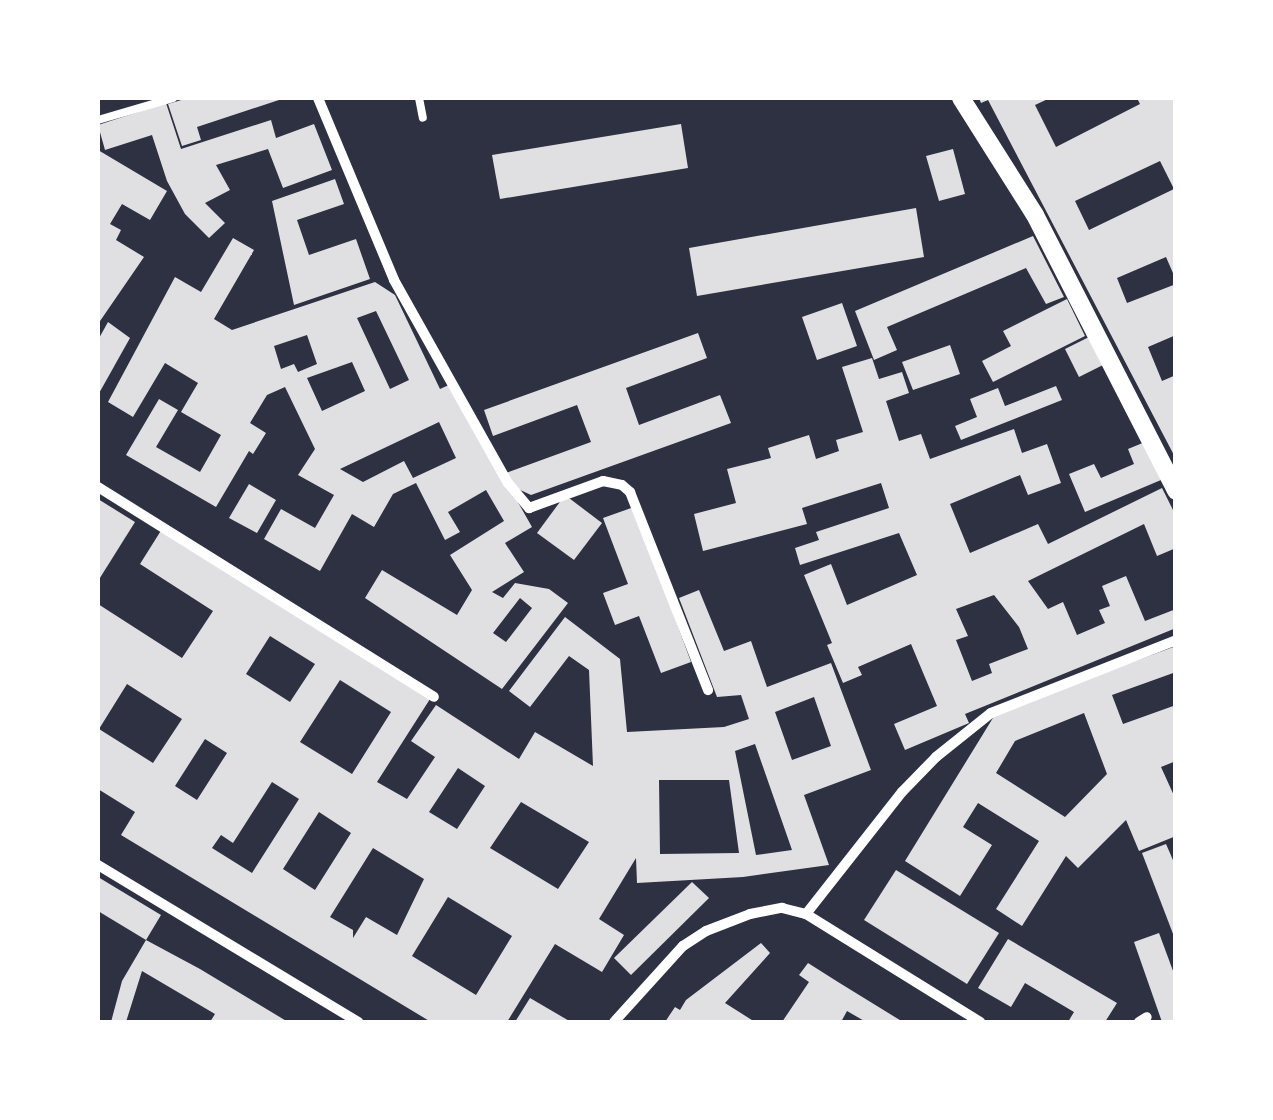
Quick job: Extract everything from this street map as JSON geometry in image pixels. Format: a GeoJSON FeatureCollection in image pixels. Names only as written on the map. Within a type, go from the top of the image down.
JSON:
{"type":"FeatureCollection","features":[{"type":"Feature","properties":{"kind":"street"},"geometry":{"type":"LineString","coordinates":[[318,98],[394,280],[508,482],[528,508],[603,481],[622,485],[630,492],[708,690]]}},
{"type":"Feature","properties":{"kind":"street"},"geometry":{"type":"LineString","coordinates":[[961,98],[1036,215],[1176,492]]}},
{"type":"Feature","properties":{"kind":"street"},"geometry":{"type":"LineString","coordinates":[[98,488],[434,697]]}},
{"type":"Feature","properties":{"kind":"street"},"geometry":{"type":"LineString","coordinates":[[806,914],[902,792],[936,757],[991,714],[1176,640]]}},
{"type":"Feature","properties":{"kind":"street"},"geometry":{"type":"LineString","coordinates":[[98,866],[358,1022]]}},
{"type":"Feature","properties":{"kind":"street"},"geometry":{"type":"LineString","coordinates":[[614,1022],[662,966],[706,931],[750,914],[782,908],[806,914],[980,1022]]}},
{"type":"Feature","properties":{"kind":"lane"},"geometry":{"type":"LineString","coordinates":[[98,120],[173,98]]}},
{"type":"Feature","properties":{"kind":"lane"},"geometry":{"type":"LineString","coordinates":[[419,98],[423,118]]}},
{"type":"Feature","properties":{"kind":"building"},"geometry":{"type":"Polygon","coordinates":[[[188,98],[285,98],[197,127],[201,140],[182,146],[168,104],[188,98]]]}},
{"type":"Feature","properties":{"kind":"building"},"geometry":{"type":"Polygon","coordinates":[[[979,98],[1050,98],[1035,105],[1056,147],[1140,104],[1137,98],[1176,98],[1176,280],[1166,257],[1117,278],[1127,303],[1176,284],[1176,335],[1148,347],[1162,381],[1176,375],[1176,459],[988,100],[981,103],[979,98]],[[1160,161],[1075,201],[1089,230],[1174,189],[1160,161]]]}},
{"type":"Feature","properties":{"kind":"building"},"geometry":{"type":"Polygon","coordinates":[[[166,103],[181,149],[271,120],[276,138],[314,124],[332,170],[283,188],[268,149],[216,165],[230,190],[205,203],[225,223],[209,238],[185,214],[167,181],[152,135],[105,150],[98,125],[166,103]]]}},
{"type":"Feature","properties":{"kind":"building"},"geometry":{"type":"Polygon","coordinates":[[[681,124],[688,168],[500,199],[492,155],[681,124]]]}},
{"type":"Feature","properties":{"kind":"building"},"geometry":{"type":"Polygon","coordinates":[[[953,149],[965,194],[939,201],[926,156],[953,149]]]}},
{"type":"Feature","properties":{"kind":"building"},"geometry":{"type":"Polygon","coordinates":[[[98,150],[167,191],[150,220],[122,204],[110,224],[121,230],[116,240],[144,257],[98,324],[98,150]]]}},
{"type":"Feature","properties":{"kind":"building"},"geometry":{"type":"Polygon","coordinates":[[[335,179],[344,204],[297,220],[309,255],[356,239],[370,279],[294,305],[272,201],[335,179]]]}},
{"type":"Feature","properties":{"kind":"building"},"geometry":{"type":"Polygon","coordinates":[[[916,208],[924,257],[697,296],[689,248],[916,208]]]}},
{"type":"Feature","properties":{"kind":"building"},"geometry":{"type":"Polygon","coordinates":[[[1033,236],[1064,297],[1046,304],[1026,268],[887,327],[897,350],[874,360],[855,311],[1033,236]]]}},
{"type":"Feature","properties":{"kind":"building"},"geometry":{"type":"Polygon","coordinates":[[[233,238],[254,250],[214,319],[232,330],[375,282],[395,295],[440,389],[451,384],[532,527],[505,543],[524,572],[492,592],[503,598],[515,583],[549,589],[568,603],[502,689],[365,598],[382,570],[457,615],[472,590],[450,555],[504,521],[486,490],[448,512],[460,532],[445,540],[416,483],[393,494],[374,527],[352,514],[320,571],[264,539],[281,509],[315,528],[334,495],[298,475],[315,449],[285,387],[267,395],[250,423],[266,433],[253,454],[249,451],[216,507],[126,455],[159,399],[178,410],[156,447],[200,472],[221,435],[181,412],[198,383],[165,363],[133,417],[108,402],[175,277],[201,292],[233,238]],[[376,311],[357,318],[390,389],[409,380],[376,311]],[[307,335],[274,346],[281,369],[294,364],[298,372],[317,364],[307,335]],[[352,362],[307,378],[322,411],[365,391],[352,362]],[[439,422],[340,469],[363,482],[404,461],[413,478],[456,458],[439,422]],[[520,598],[493,633],[506,642],[532,608],[520,598]]]}},
{"type":"Feature","properties":{"kind":"building"},"geometry":{"type":"Polygon","coordinates":[[[1067,299],[1085,336],[993,382],[982,361],[1011,346],[1003,331],[1067,299]]]}},
{"type":"Feature","properties":{"kind":"building"},"geometry":{"type":"Polygon","coordinates":[[[842,303],[857,346],[817,360],[802,317],[842,303]]]}},
{"type":"Feature","properties":{"kind":"building"},"geometry":{"type":"Polygon","coordinates":[[[108,322],[130,338],[98,395],[98,340],[108,322]]]}},
{"type":"Feature","properties":{"kind":"building"},"geometry":{"type":"Polygon","coordinates":[[[698,333],[707,358],[626,388],[639,425],[720,395],[731,423],[531,495],[516,488],[506,473],[591,442],[577,405],[493,436],[484,410],[698,333]]]}},
{"type":"Feature","properties":{"kind":"building"},"geometry":{"type":"Polygon","coordinates":[[[1089,337],[1103,365],[1079,377],[1065,349],[1089,337]]]}},
{"type":"Feature","properties":{"kind":"building"},"geometry":{"type":"Polygon","coordinates":[[[950,345],[960,374],[913,390],[902,362],[950,345]]]}},
{"type":"Feature","properties":{"kind":"building"},"geometry":{"type":"Polygon","coordinates":[[[872,358],[879,379],[902,372],[909,393],[886,401],[899,441],[921,434],[930,459],[1014,429],[1022,453],[1047,444],[1061,483],[1028,495],[1020,475],[950,504],[970,553],[1038,524],[1048,544],[1162,488],[1176,516],[1176,548],[1157,556],[1144,524],[1028,581],[1048,609],[1063,602],[1077,635],[1105,623],[1099,610],[1110,606],[1102,586],[1126,576],[1145,621],[1176,609],[1176,628],[965,714],[969,723],[905,750],[894,724],[937,706],[911,644],[858,667],[862,675],[843,683],[827,645],[832,643],[804,575],[831,564],[847,605],[917,575],[899,533],[800,565],[795,548],[819,540],[816,532],[889,508],[881,483],[802,508],[807,524],[703,551],[694,514],[736,503],[727,469],[771,458],[768,448],[809,435],[816,459],[839,451],[836,440],[863,432],[842,367],[872,358]],[[994,595],[956,609],[968,636],[956,640],[972,681],[992,673],[989,664],[1028,649],[1019,627],[994,595]]]}},
{"type":"Feature","properties":{"kind":"building"},"geometry":{"type":"Polygon","coordinates":[[[1056,386],[1062,400],[961,440],[955,426],[977,417],[970,399],[998,388],[1005,406],[1056,386]]]}},
{"type":"Feature","properties":{"kind":"building"},"geometry":{"type":"Polygon","coordinates":[[[1145,442],[1161,480],[1085,512],[1069,474],[1094,464],[1101,478],[1134,464],[1128,449],[1145,442]]]}},
{"type":"Feature","properties":{"kind":"building"},"geometry":{"type":"Polygon","coordinates":[[[249,484],[276,500],[257,533],[229,518],[249,484]]]}},
{"type":"Feature","properties":{"kind":"building"},"geometry":{"type":"Polygon","coordinates":[[[565,495],[602,523],[574,560],[537,533],[565,495]]]}},
{"type":"Feature","properties":{"kind":"building"},"geometry":{"type":"Polygon","coordinates":[[[98,499],[135,522],[98,581],[98,499]]]}},
{"type":"Feature","properties":{"kind":"building"},"geometry":{"type":"Polygon","coordinates":[[[634,507],[691,662],[661,673],[639,616],[615,625],[603,593],[628,584],[603,518],[634,507]]]}},
{"type":"Feature","properties":{"kind":"building"},"geometry":{"type":"Polygon","coordinates":[[[162,529],[430,699],[377,782],[407,799],[435,757],[411,741],[436,705],[519,759],[535,732],[593,766],[589,670],[569,656],[530,707],[509,691],[565,617],[620,659],[627,732],[724,727],[749,719],[741,695],[717,697],[679,598],[699,590],[724,651],[751,641],[767,687],[831,663],[871,770],[804,795],[829,865],[743,877],[637,883],[636,858],[599,919],[624,935],[602,972],[555,944],[507,1022],[431,1022],[121,835],[135,812],[98,789],[98,604],[182,658],[213,611],[140,564],[162,529]],[[270,636],[246,674],[290,702],[315,664],[270,636]],[[340,680],[300,742],[352,774],[391,712],[340,680]],[[127,684],[99,729],[153,763],[182,719],[127,684]],[[814,697],[775,712],[792,760],[831,746],[814,697]],[[205,739],[175,786],[197,800],[227,753],[205,739]],[[755,744],[735,751],[756,855],[792,850],[755,744]],[[458,768],[429,812],[457,829],[485,786],[458,768]],[[659,780],[660,854],[739,853],[729,780],[659,780]],[[272,782],[233,843],[221,835],[212,848],[252,873],[299,799],[272,782]],[[521,802],[490,848],[558,889],[589,842],[521,802]],[[319,812],[283,869],[315,890],[351,833],[319,812]],[[373,848],[330,917],[353,930],[353,938],[366,917],[397,935],[424,879],[373,848]],[[448,897],[412,956],[476,995],[512,936],[448,897]]]}},
{"type":"Feature","properties":{"kind":"building"},"geometry":{"type":"Polygon","coordinates":[[[1176,646],[1176,672],[1112,695],[1123,724],[1176,705],[1176,761],[1161,767],[1176,800],[1176,836],[1139,851],[1126,820],[1078,868],[1066,856],[1022,926],[996,909],[1039,841],[978,803],[963,827],[992,845],[960,896],[905,861],[996,713],[1176,646]],[[1084,713],[1015,741],[996,773],[1065,817],[1107,774],[1084,713]]]}},
{"type":"Feature","properties":{"kind":"building"},"geometry":{"type":"Polygon","coordinates":[[[1166,844],[1176,867],[1175,939],[1142,853],[1166,844]]]}},
{"type":"Feature","properties":{"kind":"building"},"geometry":{"type":"Polygon","coordinates":[[[896,870],[999,933],[967,984],[864,920],[896,870]]]}},
{"type":"Feature","properties":{"kind":"building"},"geometry":{"type":"Polygon","coordinates":[[[98,877],[161,915],[146,940],[98,911],[98,877]]]}},
{"type":"Feature","properties":{"kind":"building"},"geometry":{"type":"Polygon","coordinates":[[[692,882],[709,898],[631,975],[614,958],[692,882]]]}},
{"type":"Feature","properties":{"kind":"building"},"geometry":{"type":"Polygon","coordinates":[[[1159,933],[1176,979],[1176,1022],[1162,1022],[1134,942],[1159,933]]]}},
{"type":"Feature","properties":{"kind":"building"},"geometry":{"type":"Polygon","coordinates":[[[1008,939],[1117,1003],[1105,1022],[1068,1022],[1074,1012],[1025,983],[1011,1007],[978,988],[1008,939]]]}},
{"type":"Feature","properties":{"kind":"building"},"geometry":{"type":"Polygon","coordinates":[[[146,940],[288,1022],[210,1022],[215,1014],[142,971],[126,1022],[111,1022],[122,981],[146,940]]]}},
{"type":"Feature","properties":{"kind":"building"},"geometry":{"type":"Polygon","coordinates":[[[761,943],[770,953],[725,1003],[755,1022],[665,1022],[675,1007],[680,1010],[686,1000],[761,943]]]}},
{"type":"Feature","properties":{"kind":"building"},"geometry":{"type":"Polygon","coordinates":[[[808,963],[903,1022],[866,1022],[847,1011],[841,1022],[782,1022],[809,982],[799,975],[808,963]]]}},
{"type":"Feature","properties":{"kind":"building"},"geometry":{"type":"Polygon","coordinates":[[[530,998],[571,1022],[515,1022],[530,998]]]}}]}
